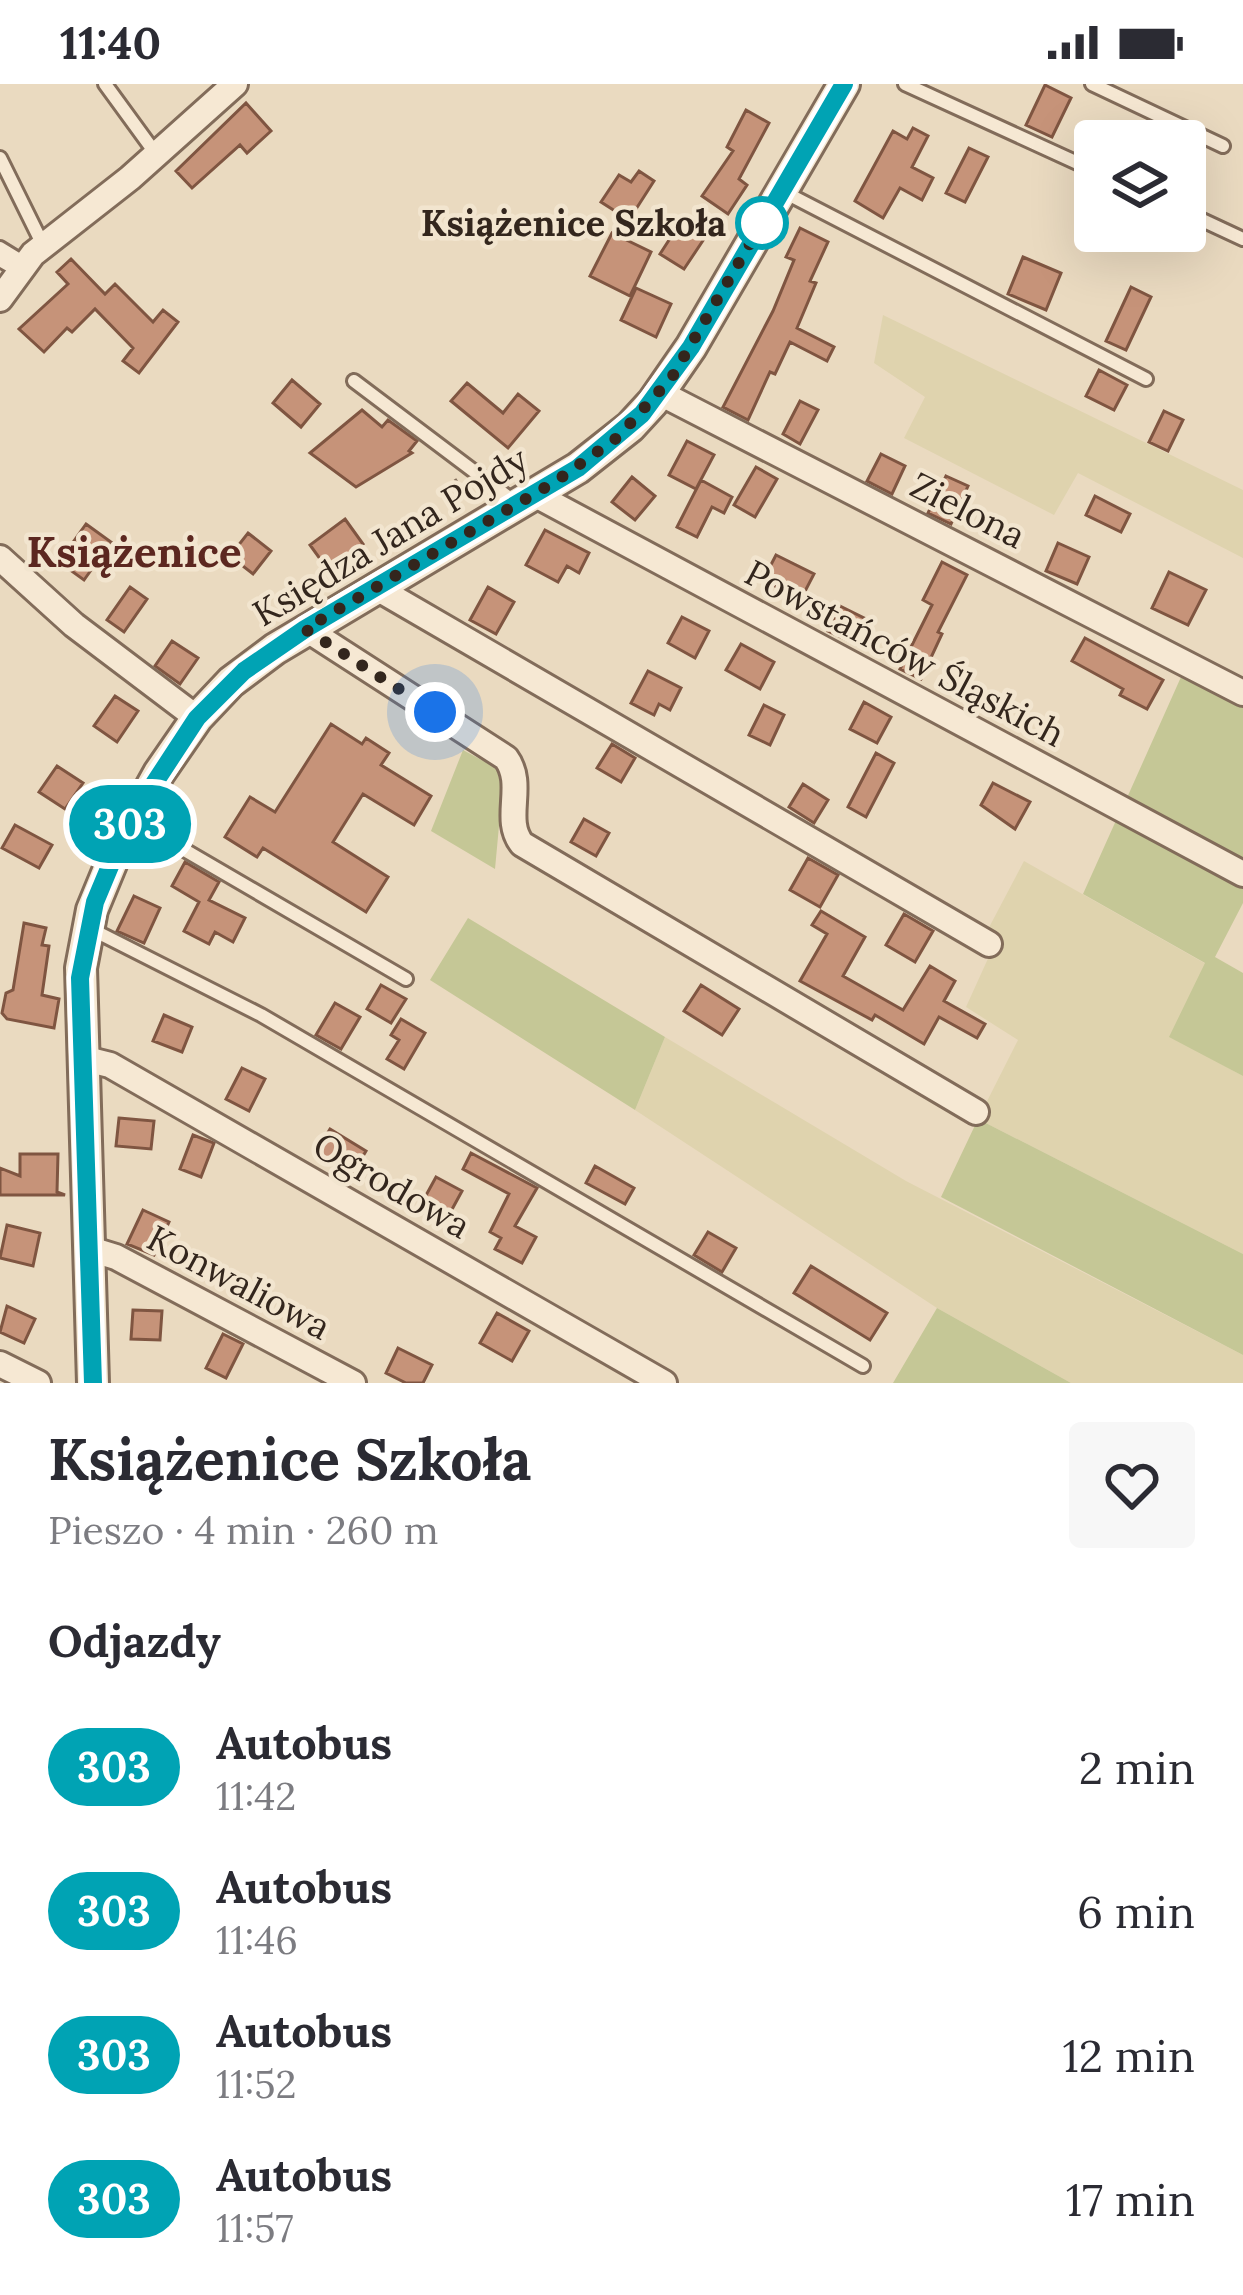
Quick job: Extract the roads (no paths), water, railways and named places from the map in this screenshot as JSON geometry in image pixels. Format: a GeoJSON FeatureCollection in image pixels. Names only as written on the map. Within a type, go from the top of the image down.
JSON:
{"type":"FeatureCollection","features":[{"type":"Feature","properties":{"kind":"street"},"geometry":{"type":"LineString","coordinates":[[0,299],[23,260],[235,84]]}},
{"type":"Feature","properties":{"kind":"street","name":"Księdza Jana Pojdy"},"geometry":{"type":"LineString","coordinates":[[93,1383],[80,978],[88,928],[106,874],[132,820],[197,718],[244,671],[305,629],[526,499],[618,437],[660,393],[844,84]]}},
{"type":"Feature","properties":{"kind":"street","name":"Zielona"},"geometry":{"type":"LineString","coordinates":[[660,393],[1243,693]]}},
{"type":"Feature","properties":{"kind":"street","name":"Powstańców Śląskich"},"geometry":{"type":"LineString","coordinates":[[526,499],[558,503],[588,525],[1243,874]]}},
{"type":"Feature","properties":{"kind":"street"},"geometry":{"type":"LineString","coordinates":[[0,558],[74,625],[197,718]]}},
{"type":"Feature","properties":{"kind":"street"},"geometry":{"type":"LineString","coordinates":[[375,587],[989,944]]}},
{"type":"Feature","properties":{"kind":"street"},"geometry":{"type":"LineString","coordinates":[[305,629],[506,758],[517,790],[513,830],[522,844],[976,1112]]}},
{"type":"Feature","properties":{"kind":"street","name":"Ogrodowa"},"geometry":{"type":"LineString","coordinates":[[82,1058],[110,1065],[664,1383]]}},
{"type":"Feature","properties":{"kind":"street","name":"Konwaliowa"},"geometry":{"type":"LineString","coordinates":[[90,1249],[116,1257],[353,1383]]}},
{"type":"Feature","properties":{"kind":"street"},"geometry":{"type":"LineString","coordinates":[[0,1364],[38,1383]]}},
{"type":"Feature","properties":{"kind":"lane"},"geometry":{"type":"LineString","coordinates":[[105,84],[156,154]]}},
{"type":"Feature","properties":{"kind":"lane"},"geometry":{"type":"LineString","coordinates":[[905,84],[1074,161]]}},
{"type":"Feature","properties":{"kind":"lane"},"geometry":{"type":"LineString","coordinates":[[1092,84],[1223,146]]}},
{"type":"Feature","properties":{"kind":"lane"},"geometry":{"type":"LineString","coordinates":[[0,158],[23,260]]}},
{"type":"Feature","properties":{"kind":"lane"},"geometry":{"type":"LineString","coordinates":[[781,190],[1146,379]]}},
{"type":"Feature","properties":{"kind":"lane"},"geometry":{"type":"LineString","coordinates":[[1206,222],[1243,239]]}},
{"type":"Feature","properties":{"kind":"lane"},"geometry":{"type":"LineString","coordinates":[[0,248],[23,260]]}},
{"type":"Feature","properties":{"kind":"lane"},"geometry":{"type":"LineString","coordinates":[[355,381],[526,499]]}},
{"type":"Feature","properties":{"kind":"lane"},"geometry":{"type":"LineString","coordinates":[[132,820],[406,979]]}},
{"type":"Feature","properties":{"kind":"lane"},"geometry":{"type":"LineString","coordinates":[[88,928],[260,1015],[863,1366]]}},
{"type":"Feature","properties":{"kind":"place","name":"Książenice Szkoła"},"geometry":{"type":"Point","coordinates":[762,223]}},
{"type":"Feature","properties":{"kind":"district","name":"Książenice"},"geometry":{"type":"Point","coordinates":[134,552]}}]}
